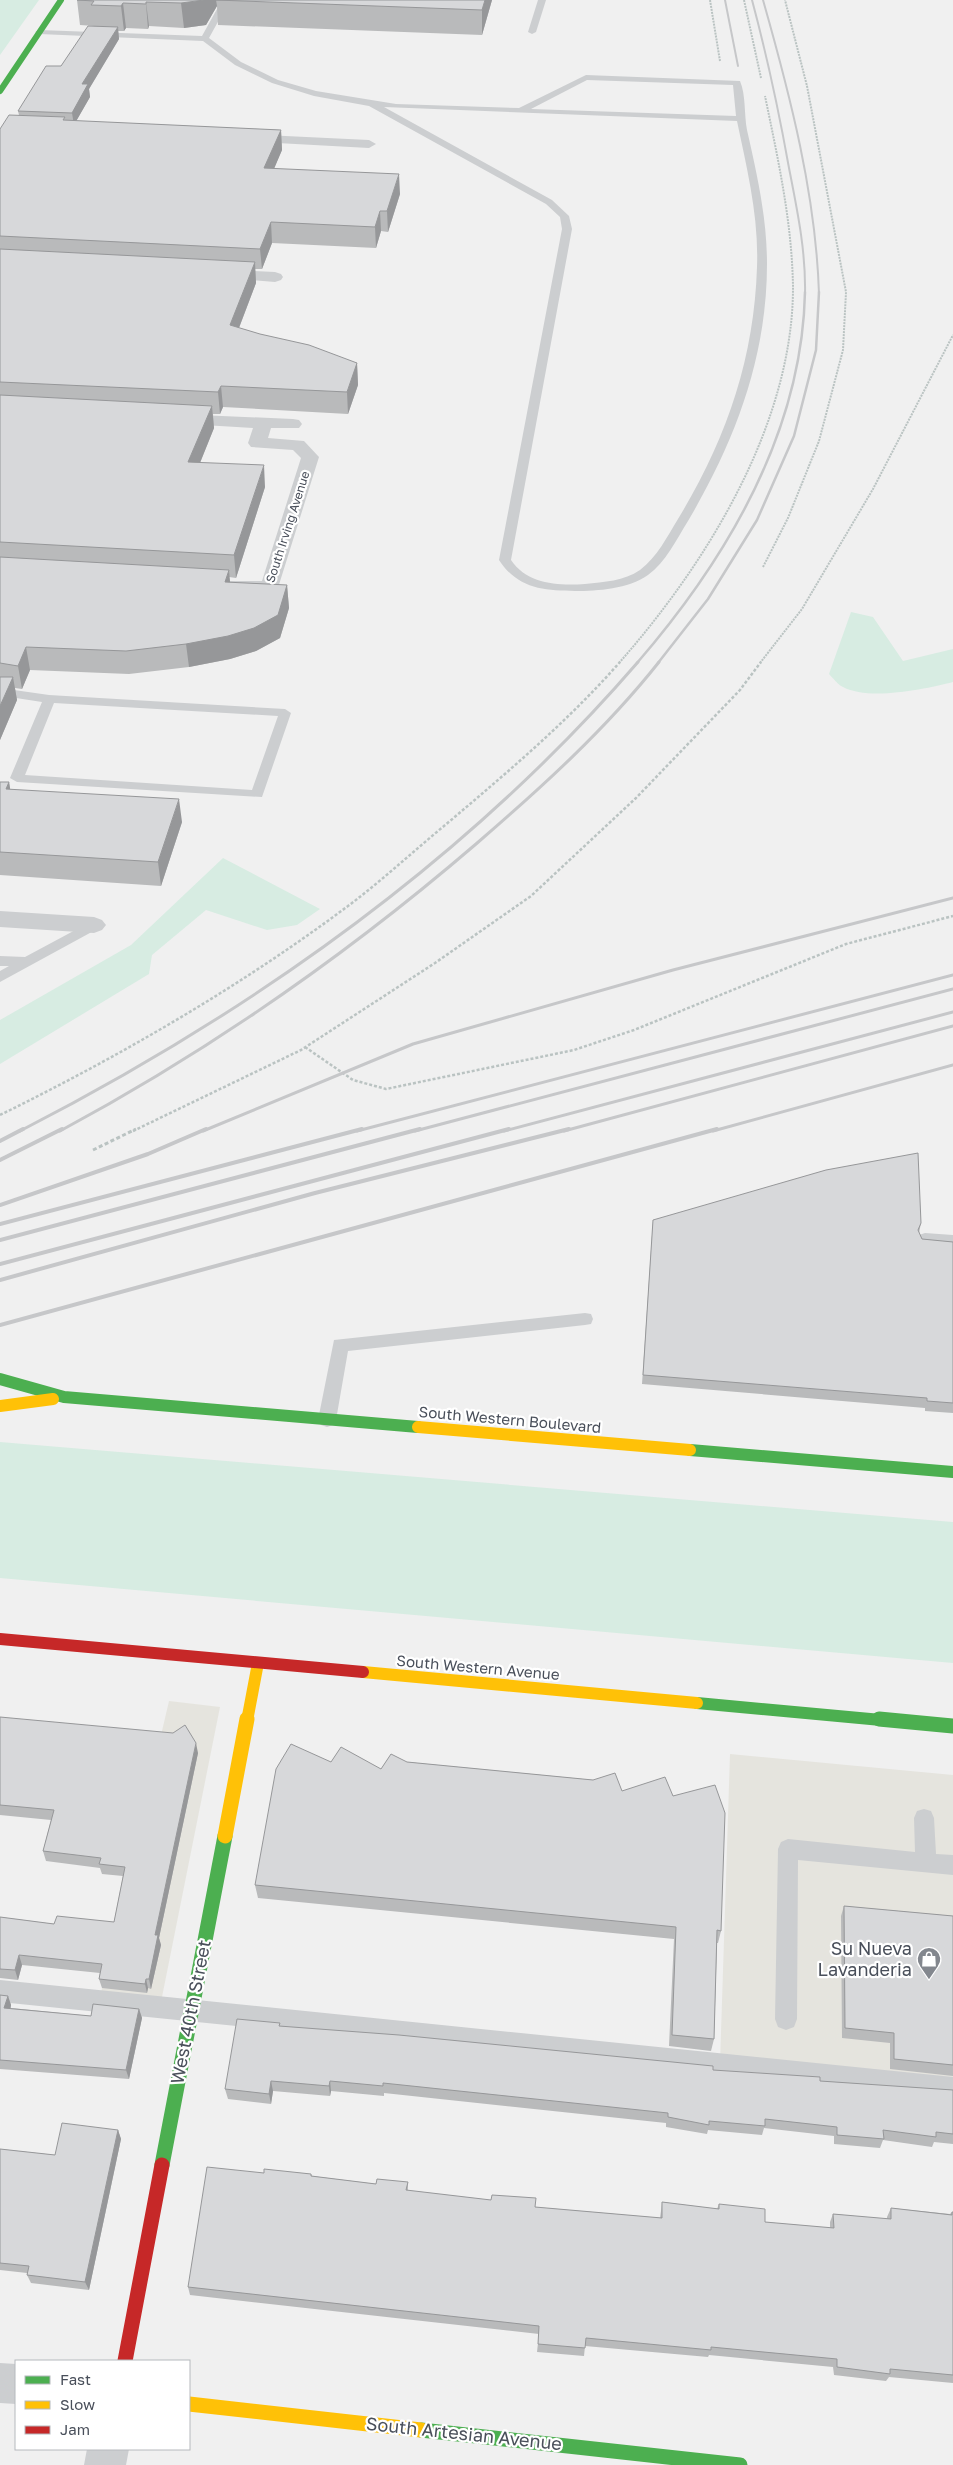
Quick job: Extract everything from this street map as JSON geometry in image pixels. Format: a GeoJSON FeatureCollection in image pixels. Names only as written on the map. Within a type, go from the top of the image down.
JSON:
{"type":"FeatureCollection","features":[{"type":"Feature","properties":{"kind":"street"},"geometry":{"type":"LineString","coordinates":[[0,91],[61,0]]}},
{"type":"Feature","properties":{"kind":"street"},"geometry":{"type":"LineString","coordinates":[[0,73],[12,73]]}},
{"type":"Feature","properties":{"kind":"street"},"geometry":{"type":"LineString","coordinates":[[232,138],[369,144]]}},
{"type":"Feature","properties":{"kind":"street"},"geometry":{"type":"LineString","coordinates":[[206,273],[275,277]]}},
{"type":"Feature","properties":{"kind":"street"},"geometry":{"type":"LineString","coordinates":[[157,418],[293,424]]}},
{"type":"Feature","properties":{"kind":"street","name":"South Irving Avenue"},"geometry":{"type":"LineString","coordinates":[[212,584],[270,587],[310,457],[298,445],[257,443],[264,423]]}},
{"type":"Feature","properties":{"kind":"street"},"geometry":{"type":"LineString","coordinates":[[0,919],[94,925]]}},
{"type":"Feature","properties":{"kind":"street","name":"South Western Boulevard"},"geometry":{"type":"LineString","coordinates":[[0,1379],[64,1398],[953,1472]]}},
{"type":"Feature","properties":{"kind":"street","name":"South Western Boulevard"},"geometry":{"type":"LineString","coordinates":[[0,1406],[64,1398]]}},
{"type":"Feature","properties":{"kind":"street","name":"South Western Avenue"},"geometry":{"type":"LineString","coordinates":[[0,1639],[953,1726]]}},
{"type":"Feature","properties":{"kind":"street","name":"West 40th Street"},"geometry":{"type":"LineString","coordinates":[[125,2360],[258,1663]]}},
{"type":"Feature","properties":{"kind":"street"},"geometry":{"type":"LineString","coordinates":[[0,2383],[15,2384]]}},
{"type":"Feature","properties":{"kind":"street","name":"South Artesian Avenue"},"geometry":{"type":"LineString","coordinates":[[190,2404],[740,2465]]}},
{"type":"Feature","properties":{"kind":"street"},"geometry":{"type":"LineString","coordinates":[[105,2465],[108,2450]]}},
{"type":"Feature","properties":{"kind":"lane"},"geometry":{"type":"LineString","coordinates":[[205,39],[226,0]]}},
{"type":"Feature","properties":{"kind":"lane"},"geometry":{"type":"LineString","coordinates":[[532,32],[542,0]]}},
{"type":"Feature","properties":{"kind":"lane"},"geometry":{"type":"LineString","coordinates":[[40,32],[205,39],[232,61],[269,79],[317,93],[372,104],[741,119]]}},
{"type":"Feature","properties":{"kind":"lane"},"geometry":{"type":"LineString","coordinates":[[372,104],[531,192],[559,209],[564,216],[567,228],[505,560],[507,566],[518,576],[529,582],[559,587],[591,587],[621,582],[635,578],[650,568],[661,556],[675,533],[725,441],[744,379],[762,276],[760,214],[741,119],[737,83],[586,77],[520,111]]}},
{"type":"Feature","properties":{"kind":"lane"},"geometry":{"type":"LineString","coordinates":[[4,693],[50,699],[285,714],[257,794],[17,778],[50,699]]}},
{"type":"Feature","properties":{"kind":"lane"},"geometry":{"type":"LineString","coordinates":[[0,977],[94,925]]}},
{"type":"Feature","properties":{"kind":"lane"},"geometry":{"type":"LineString","coordinates":[[0,961],[28,962]]}},
{"type":"Feature","properties":{"kind":"lane"},"geometry":{"type":"LineString","coordinates":[[925,1238],[953,1241]]}},
{"type":"Feature","properties":{"kind":"lane"},"geometry":{"type":"LineString","coordinates":[[326,1420],[340,1345],[585,1319]]}},
{"type":"Feature","properties":{"kind":"lane"},"geometry":{"type":"LineString","coordinates":[[924,1818],[926,1863]]}},
{"type":"Feature","properties":{"kind":"lane"},"geometry":{"type":"LineString","coordinates":[[786,2019],[788,1849],[953,1865]]}},
{"type":"Feature","properties":{"kind":"lane"},"geometry":{"type":"LineString","coordinates":[[0,1990],[953,2088]]}},
{"type":"Feature","properties":{"kind":"path"},"geometry":{"type":"LineString","coordinates":[[710,0],[720,61]]}},
{"type":"Feature","properties":{"kind":"path"},"geometry":{"type":"LineString","coordinates":[[744,0],[762,81]]}},
{"type":"Feature","properties":{"kind":"path"},"geometry":{"type":"LineString","coordinates":[[764,567],[788,518],[819,441],[843,350],[846,292],[807,86],[785,0]]}},
{"type":"Feature","properties":{"kind":"path"},"geometry":{"type":"LineString","coordinates":[[0,1115],[40,1096],[170,1022],[256,969],[352,903],[559,728],[634,646],[683,582],[728,514],[755,455],[773,404],[786,354],[793,312],[793,275],[788,224],[764,91]]}},
{"type":"Feature","properties":{"kind":"path"},"geometry":{"type":"LineString","coordinates":[[94,1150],[305,1047],[435,963],[531,896],[636,798],[740,690],[802,609],[873,489],[953,335]]}},
{"type":"Feature","properties":{"kind":"path"},"geometry":{"type":"LineString","coordinates":[[305,1047],[353,1080],[386,1089],[396,1087],[574,1050],[634,1030],[846,944],[953,916]]}},
{"type":"Feature","properties":{"kind":"shaded area"},"geometry":{"type":"Polygon","coordinates":[[[169,1701],[220,1707],[160,2007],[99,2001],[169,1701]]]}},
{"type":"Feature","properties":{"kind":"shaded area"},"geometry":{"type":"Polygon","coordinates":[[[730,1754],[953,1775],[953,2088],[720,2064],[730,1754]]]}},
{"type":"Feature","properties":{"kind":"green space"},"geometry":{"type":"Polygon","coordinates":[[[0,0],[39,0],[0,55],[0,0]]]}},
{"type":"Feature","properties":{"kind":"green space"},"geometry":{"type":"Polygon","coordinates":[[[851,612],[873,617],[903,661],[953,649],[953,682],[928,688],[882,693],[854,691],[841,686],[829,674],[851,612]]]}},
{"type":"Feature","properties":{"kind":"green space"},"geometry":{"type":"Polygon","coordinates":[[[223,858],[320,909],[297,925],[267,930],[206,910],[152,955],[149,974],[0,1064],[0,1020],[131,945],[223,858]]]}},
{"type":"Feature","properties":{"kind":"green space"},"geometry":{"type":"Polygon","coordinates":[[[0,1442],[953,1522],[953,1663],[0,1578],[0,1442]]]}},
{"type":"Feature","properties":{"kind":"building"},"geometry":{"type":"Polygon","coordinates":[[[77,0],[204,0],[181,3],[123,3],[121,6],[91,5],[94,1],[77,0]]]}},
{"type":"Feature","properties":{"kind":"building"},"geometry":{"type":"Polygon","coordinates":[[[216,0],[485,0],[482,10],[216,0]]]}},
{"type":"Feature","properties":{"kind":"building"},"geometry":{"type":"Polygon","coordinates":[[[88,26],[118,27],[82,84],[88,84],[72,113],[18,111],[46,66],[61,66],[88,26]]]}},
{"type":"Feature","properties":{"kind":"building"},"geometry":{"type":"Polygon","coordinates":[[[9,115],[65,117],[63,120],[281,130],[264,168],[399,174],[387,211],[380,211],[375,227],[271,222],[260,249],[0,236],[0,129],[9,115]]]}},
{"type":"Feature","properties":{"kind":"building"},"geometry":{"type":"Polygon","coordinates":[[[0,249],[255,262],[230,325],[309,345],[357,363],[347,392],[221,386],[218,392],[0,382],[0,249]]]}},
{"type":"Feature","properties":{"kind":"building"},"geometry":{"type":"Polygon","coordinates":[[[0,395],[212,406],[188,462],[264,465],[234,555],[0,542],[0,395]]]}},
{"type":"Feature","properties":{"kind":"building"},"geometry":{"type":"Polygon","coordinates":[[[0,557],[229,570],[225,582],[287,585],[278,615],[254,628],[228,636],[186,644],[126,651],[26,647],[18,666],[0,663],[0,557]]]}},
{"type":"Feature","properties":{"kind":"building"},"geometry":{"type":"Polygon","coordinates":[[[0,677],[13,677],[0,706],[0,677]]]}},
{"type":"Feature","properties":{"kind":"building"},"geometry":{"type":"Polygon","coordinates":[[[0,782],[9,782],[6,789],[179,799],[158,862],[0,852],[0,782]]]}},
{"type":"Feature","properties":{"kind":"building"},"geometry":{"type":"Polygon","coordinates":[[[918,1153],[921,1223],[918,1230],[922,1239],[953,1242],[953,1403],[927,1401],[927,1398],[643,1375],[653,1220],[826,1170],[918,1153]]]}},
{"type":"Feature","properties":{"kind":"building"},"geometry":{"type":"Polygon","coordinates":[[[0,1717],[173,1733],[185,1725],[196,1743],[155,1935],[158,1935],[149,1979],[146,1979],[145,1984],[99,1979],[102,1964],[19,1955],[15,1970],[0,1969],[0,1917],[54,1924],[57,1916],[114,1922],[125,1867],[99,1864],[101,1858],[43,1851],[54,1810],[0,1805],[0,1717]]]}},
{"type":"Feature","properties":{"kind":"building"},"geometry":{"type":"Polygon","coordinates":[[[291,1744],[331,1762],[341,1747],[381,1769],[391,1754],[407,1762],[593,1780],[615,1773],[622,1791],[665,1777],[673,1796],[715,1785],[725,1813],[721,1931],[717,1930],[714,2039],[672,2035],[676,1927],[255,1885],[276,1769],[291,1744]]]}},
{"type":"Feature","properties":{"kind":"building"},"geometry":{"type":"Polygon","coordinates":[[[844,1906],[953,1916],[953,2065],[894,2059],[894,2033],[845,2028],[844,1906]]]}},
{"type":"Feature","properties":{"kind":"building"},"geometry":{"type":"Polygon","coordinates":[[[0,1995],[8,1996],[4,2008],[91,2016],[93,2004],[139,2009],[126,2070],[0,2060],[0,1995]]]}},
{"type":"Feature","properties":{"kind":"building"},"geometry":{"type":"Polygon","coordinates":[[[237,2019],[280,2023],[279,2026],[399,2035],[713,2066],[713,2070],[820,2077],[820,2081],[953,2090],[953,2134],[936,2132],[936,2137],[883,2130],[884,2139],[837,2135],[837,2127],[765,2119],[765,2126],[709,2121],[709,2125],[668,2117],[668,2113],[383,2083],[383,2086],[330,2081],[329,2086],[271,2081],[269,2094],[225,2089],[237,2019]]]}},
{"type":"Feature","properties":{"kind":"building"},"geometry":{"type":"Polygon","coordinates":[[[62,2123],[118,2130],[85,2282],[27,2275],[29,2266],[0,2263],[0,2149],[55,2155],[62,2123]]]}},
{"type":"Feature","properties":{"kind":"building"},"geometry":{"type":"Polygon","coordinates":[[[207,2167],[264,2173],[264,2169],[376,2184],[377,2179],[408,2182],[406,2190],[491,2200],[492,2195],[536,2198],[535,2207],[662,2218],[662,2202],[719,2209],[719,2204],[765,2209],[765,2222],[834,2228],[833,2214],[891,2219],[891,2208],[952,2215],[953,2212],[953,2375],[890,2369],[890,2374],[837,2367],[837,2359],[711,2347],[711,2350],[586,2338],[585,2348],[538,2344],[539,2326],[188,2287],[207,2167]]]}},
{"type":"Feature","properties":{"kind":"railway"},"geometry":{"type":"LineString","coordinates":[[725,0],[738,66]]}},
{"type":"Feature","properties":{"kind":"railway"},"geometry":{"type":"LineString","coordinates":[[752,0],[781,126],[798,215],[804,262],[805,292]]}},
{"type":"Feature","properties":{"kind":"railway"},"geometry":{"type":"LineString","coordinates":[[763,0],[783,72],[800,146],[813,220],[819,293]]}},
{"type":"Feature","properties":{"kind":"railway"},"geometry":{"type":"LineString","coordinates":[[637,663],[670,623],[700,581],[728,538],[753,492],[774,444],[790,395],[801,344],[805,292]]}},
{"type":"Feature","properties":{"kind":"railway"},"geometry":{"type":"LineString","coordinates":[[658,663],[708,599],[757,520],[794,436],[816,350],[819,293]]}},
{"type":"Feature","properties":{"kind":"railway"},"geometry":{"type":"LineString","coordinates":[[20,1131],[106,1085],[190,1036],[272,983],[352,926],[428,866],[502,802],[572,734],[638,662]]}},
{"type":"Feature","properties":{"kind":"railway"},"geometry":{"type":"LineString","coordinates":[[60,1131],[170,1068],[223,1034],[276,999],[378,924],[427,885],[525,801],[595,734],[639,687],[659,662]]}},
{"type":"Feature","properties":{"kind":"railway"},"geometry":{"type":"LineString","coordinates":[[203,1131],[413,1044],[673,970],[953,898]]}},
{"type":"Feature","properties":{"kind":"railway"},"geometry":{"type":"LineString","coordinates":[[357,1131],[953,975]]}},
{"type":"Feature","properties":{"kind":"railway"},"geometry":{"type":"LineString","coordinates":[[415,1131],[953,989]]}},
{"type":"Feature","properties":{"kind":"railway"},"geometry":{"type":"LineString","coordinates":[[504,1131],[953,1012]]}},
{"type":"Feature","properties":{"kind":"railway"},"geometry":{"type":"LineString","coordinates":[[564,1131],[953,1026]]}},
{"type":"Feature","properties":{"kind":"railway"},"geometry":{"type":"LineString","coordinates":[[713,1131],[953,1065]]}},
{"type":"Feature","properties":{"kind":"railway"},"geometry":{"type":"LineString","coordinates":[[0,1141],[23,1129]]}},
{"type":"Feature","properties":{"kind":"railway"},"geometry":{"type":"LineString","coordinates":[[0,1160],[62,1129]]}},
{"type":"Feature","properties":{"kind":"railway"},"geometry":{"type":"LineString","coordinates":[[0,1205],[148,1154],[206,1129]]}},
{"type":"Feature","properties":{"kind":"railway"},"geometry":{"type":"LineString","coordinates":[[0,1224],[362,1129]]}},
{"type":"Feature","properties":{"kind":"railway"},"geometry":{"type":"LineString","coordinates":[[0,1240],[420,1129]]}},
{"type":"Feature","properties":{"kind":"railway"},"geometry":{"type":"LineString","coordinates":[[0,1264],[509,1129]]}},
{"type":"Feature","properties":{"kind":"railway"},"geometry":{"type":"LineString","coordinates":[[0,1280],[315,1193],[569,1129]]}},
{"type":"Feature","properties":{"kind":"railway"},"geometry":{"type":"LineString","coordinates":[[0,1325],[717,1129]]}},
{"type":"Feature","properties":{"kind":"traffic: fast"},"geometry":{"type":"LineString","coordinates":[[0,91],[61,0]]}},
{"type":"Feature","properties":{"kind":"traffic: fast"},"geometry":{"type":"LineString","coordinates":[[0,1379],[64,1397],[418,1427]]}},
{"type":"Feature","properties":{"kind":"traffic: fast"},"geometry":{"type":"LineString","coordinates":[[690,1450],[953,1472]]}},
{"type":"Feature","properties":{"kind":"traffic: fast"},"geometry":{"type":"LineString","coordinates":[[697,1703],[953,1726]]}},
{"type":"Feature","properties":{"kind":"traffic: fast"},"geometry":{"type":"LineString","coordinates":[[162,2165],[225,1836]]}},
{"type":"Feature","properties":{"kind":"traffic: fast"},"geometry":{"type":"LineString","coordinates":[[421,2430],[740,2465]]}},
{"type":"Feature","properties":{"kind":"traffic: slow"},"geometry":{"type":"LineString","coordinates":[[0,1406],[53,1399]]}},
{"type":"Feature","properties":{"kind":"traffic: slow"},"geometry":{"type":"LineString","coordinates":[[418,1427],[690,1450]]}},
{"type":"Feature","properties":{"kind":"traffic: slow"},"geometry":{"type":"LineString","coordinates":[[225,1836],[258,1663]]}},
{"type":"Feature","properties":{"kind":"traffic: slow"},"geometry":{"type":"LineString","coordinates":[[363,1672],[697,1703]]}},
{"type":"Feature","properties":{"kind":"traffic: slow"},"geometry":{"type":"LineString","coordinates":[[190,2404],[421,2430]]}},
{"type":"Feature","properties":{"kind":"traffic: jam"},"geometry":{"type":"LineString","coordinates":[[0,1639],[363,1672]]}},
{"type":"Feature","properties":{"kind":"traffic: jam"},"geometry":{"type":"LineString","coordinates":[[125,2360],[162,2165]]}},
{"type":"Feature","properties":{"kind":"place","name":"Su Nueva Lavanderia"},"geometry":{"type":"Point","coordinates":[929,1980]}}]}
